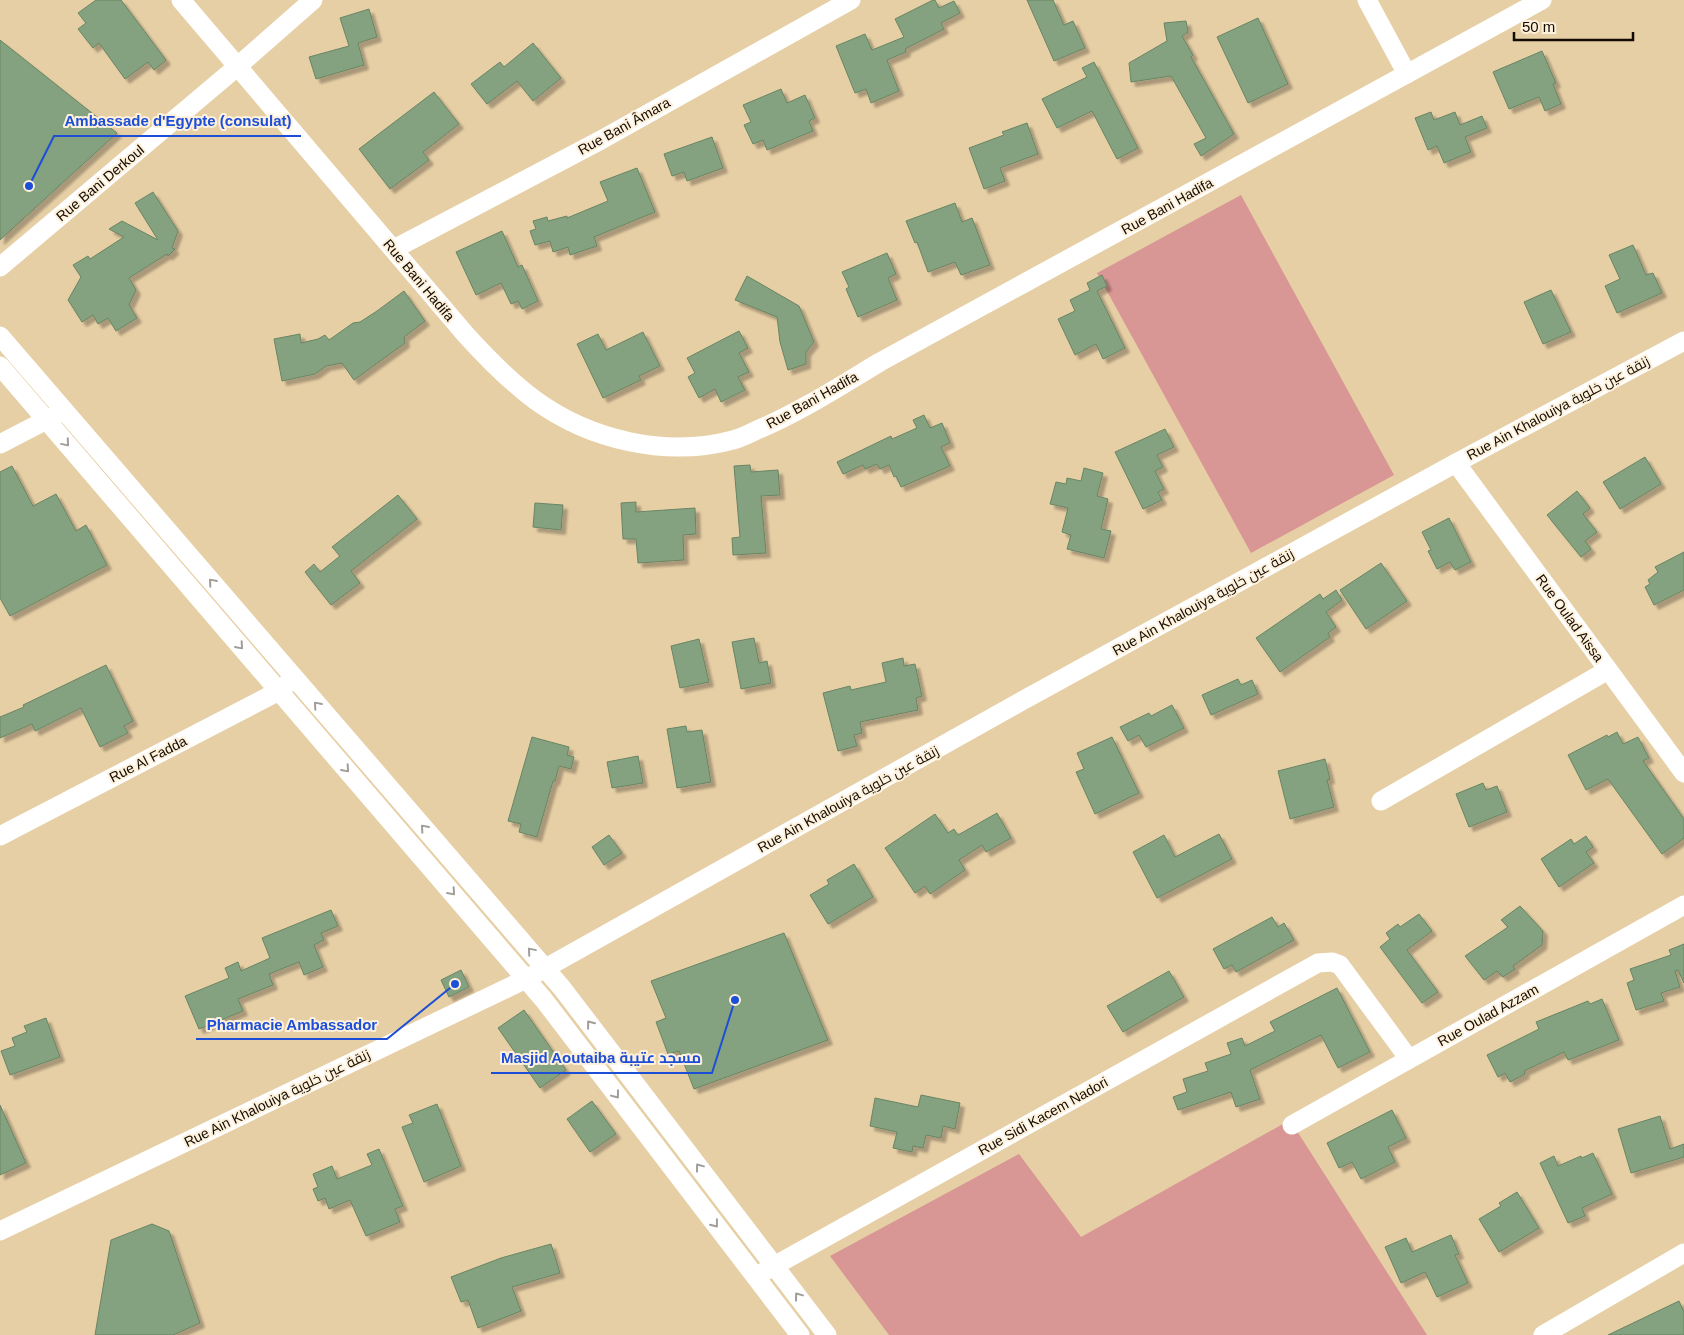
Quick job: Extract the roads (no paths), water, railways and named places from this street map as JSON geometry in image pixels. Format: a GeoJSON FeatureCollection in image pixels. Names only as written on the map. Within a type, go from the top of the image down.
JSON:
{"type":"FeatureCollection","features":[{"type":"Feature","properties":{"kind":"street","name":"Rue Bani Hadifa"},"geometry":{"type":"LineString","coordinates":[[181,0],[466,335],[499,371],[535,400],[570,422],[606,436],[652,446],[693,447],[734,440],[781,420],[880,362],[1542,0]]}},
{"type":"Feature","properties":{"kind":"street","name":"Rue Bani Derkoul"},"geometry":{"type":"LineString","coordinates":[[0,267],[238,66],[313,0]]}},
{"type":"Feature","properties":{"kind":"street","name":"Rue Bani Âmara"},"geometry":{"type":"LineString","coordinates":[[394,249],[601,140],[851,0]]}},
{"type":"Feature","properties":{"kind":"street"},"geometry":{"type":"LineString","coordinates":[[1367,0],[1407,74]]}},
{"type":"Feature","properties":{"kind":"street"},"geometry":{"type":"LineString","coordinates":[[0,336],[545,968],[614,1055],[827,1335]]}},
{"type":"Feature","properties":{"kind":"street","name":"Rue Ain Khalouiya زنقة عين خلوية"},"geometry":{"type":"LineString","coordinates":[[0,1231],[526,979],[1020,702],[1456,463],[1681,346]]}},
{"type":"Feature","properties":{"kind":"street"},"geometry":{"type":"LineString","coordinates":[[0,366],[526,979],[800,1335]]}},
{"type":"Feature","properties":{"kind":"street"},"geometry":{"type":"LineString","coordinates":[[0,444],[64,411]]}},
{"type":"Feature","properties":{"kind":"street","name":"Rue Oulad Aissa"},"geometry":{"type":"LineString","coordinates":[[1456,463],[1684,773]]}},
{"type":"Feature","properties":{"kind":"street"},"geometry":{"type":"LineString","coordinates":[[1381,800],[1608,670]]}},
{"type":"Feature","properties":{"kind":"street","name":"Rue Al Fadda"},"geometry":{"type":"LineString","coordinates":[[0,836],[278,691],[294,678]]}},
{"type":"Feature","properties":{"kind":"street","name":"Rue Oulad Azzam"},"geometry":{"type":"LineString","coordinates":[[1292,1125],[1684,905]]}},
{"type":"Feature","properties":{"kind":"street","name":"Rue Sidi Kacem Nadori"},"geometry":{"type":"LineString","coordinates":[[756,1277],[774,1265],[1318,963],[1332,962],[1340,965],[1409,1058]]}},
{"type":"Feature","properties":{"kind":"street"},"geometry":{"type":"LineString","coordinates":[[1543,1335],[1684,1254]]}},
{"type":"Feature","properties":{"kind":"place","name":"Ambassade d'Egypte (consulat)"},"geometry":{"type":"Point","coordinates":[29,186]}},
{"type":"Feature","properties":{"kind":"place","name":"Pharmacie Ambassador"},"geometry":{"type":"Point","coordinates":[455,984]}},
{"type":"Feature","properties":{"kind":"place","name":"Masjid Aoutaiba مسجد عتيبة"},"geometry":{"type":"Point","coordinates":[735,1000]}}]}
